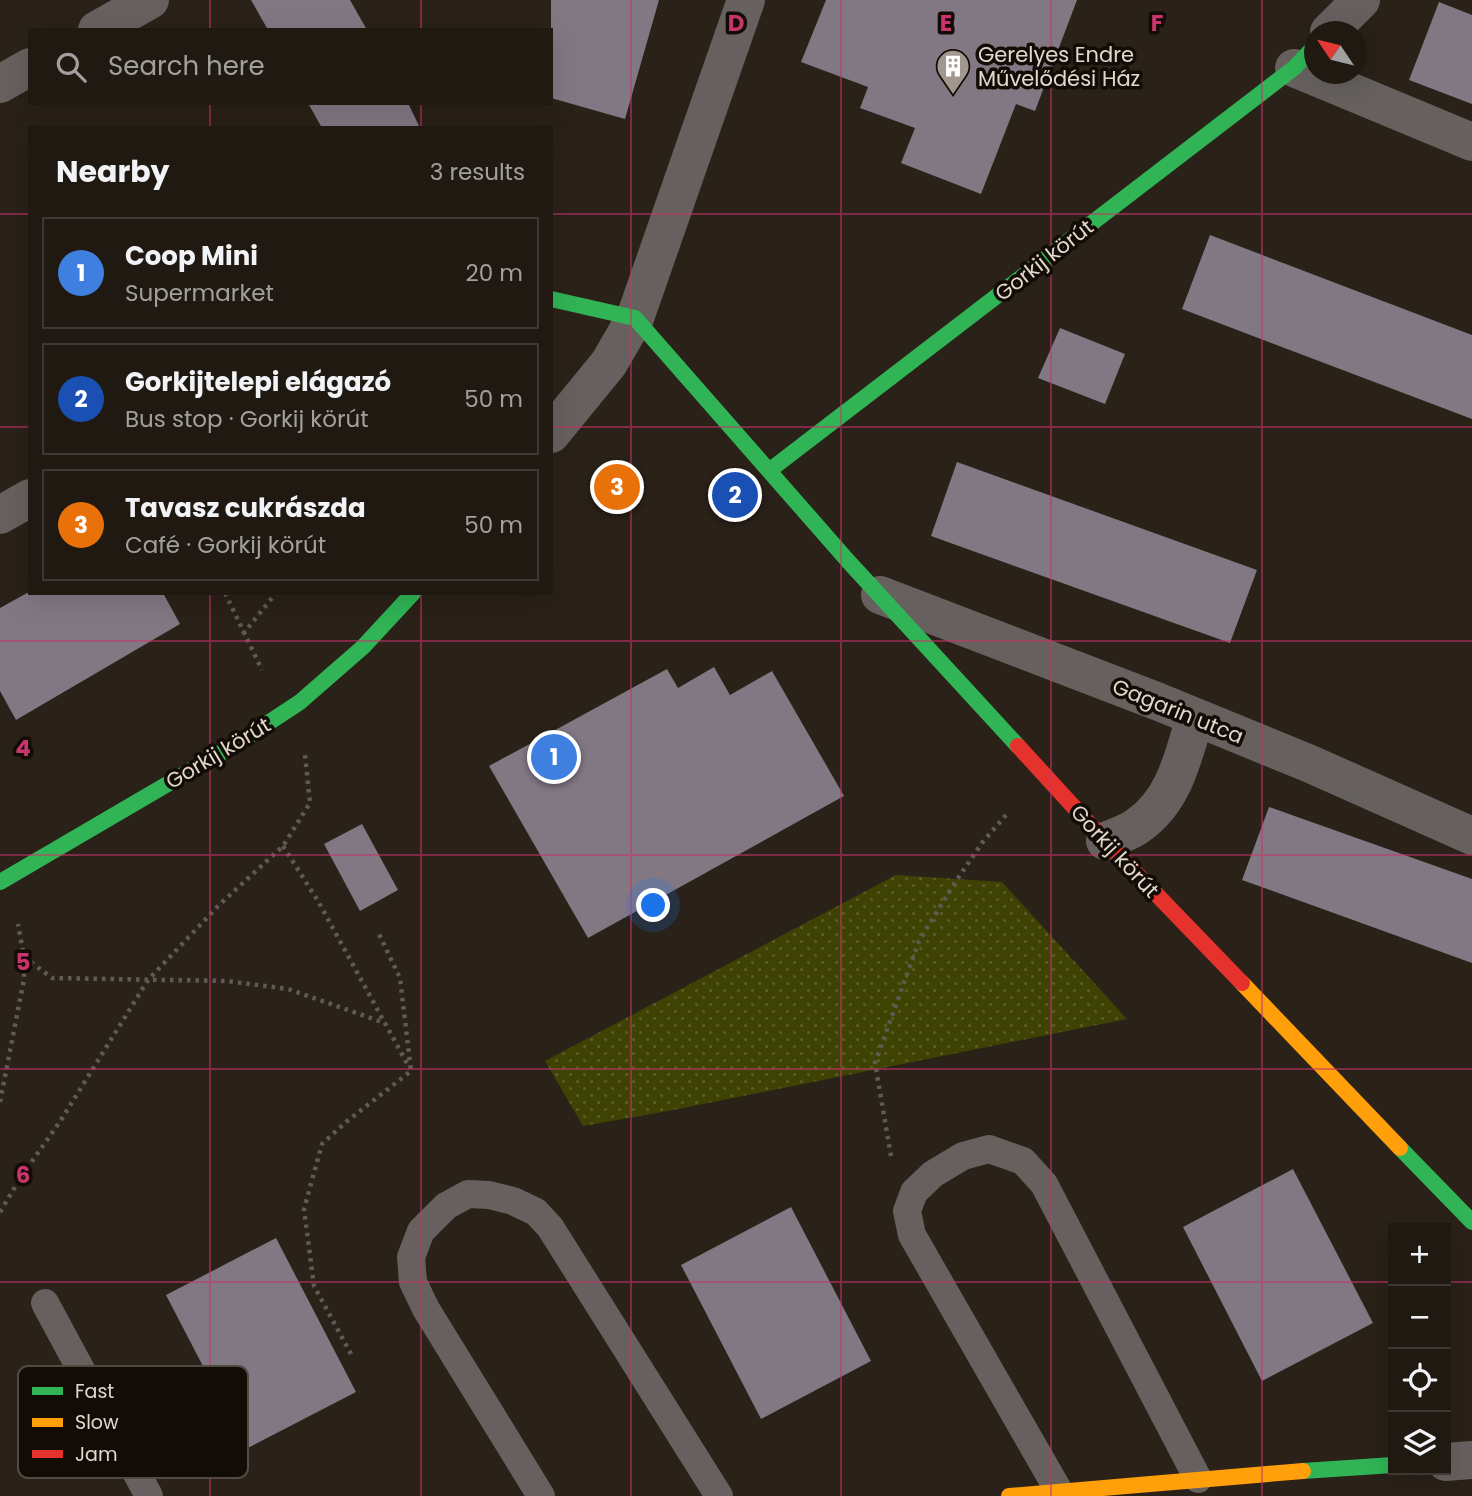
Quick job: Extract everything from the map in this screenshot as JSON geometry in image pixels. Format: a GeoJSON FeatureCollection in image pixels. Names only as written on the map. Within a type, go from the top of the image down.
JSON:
{"type":"FeatureCollection","features":[{"type":"Feature","properties":{"kind":"street"},"geometry":{"type":"LineString","coordinates":[[100,28],[149,0]]}},
{"type":"Feature","properties":{"kind":"street"},"geometry":{"type":"LineString","coordinates":[[553,432],[609,363],[635,318],[746,0]]}},
{"type":"Feature","properties":{"kind":"street"},"geometry":{"type":"LineString","coordinates":[[1340,21],[1361,0]]}},
{"type":"Feature","properties":{"kind":"street","name":"Gorkij körút"},"geometry":{"type":"LineString","coordinates":[[770,470],[1304,57]]}},
{"type":"Feature","properties":{"kind":"street"},"geometry":{"type":"LineString","coordinates":[[0,84],[28,68]]}},
{"type":"Feature","properties":{"kind":"street"},"geometry":{"type":"LineString","coordinates":[[1357,84],[1472,142]]}},
{"type":"Feature","properties":{"kind":"street"},"geometry":{"type":"LineString","coordinates":[[553,299],[635,318]]}},
{"type":"Feature","properties":{"kind":"street","name":"Gorkij körút"},"geometry":{"type":"LineString","coordinates":[[635,318],[880,595],[1105,841],[1472,1222]]}},
{"type":"Feature","properties":{"kind":"street"},"geometry":{"type":"LineString","coordinates":[[0,514],[28,499]]}},
{"type":"Feature","properties":{"kind":"street","name":"Gorkij körút"},"geometry":{"type":"LineString","coordinates":[[0,882],[241,741],[300,702],[363,647],[410,595]]}},
{"type":"Feature","properties":{"kind":"street","name":"Gagarin utca"},"geometry":{"type":"LineString","coordinates":[[880,595],[1308,763],[1472,836]]}},
{"type":"Feature","properties":{"kind":"street"},"geometry":{"type":"LineString","coordinates":[[1105,841],[1135,828],[1158,808],[1179,772],[1195,717]]}},
{"type":"Feature","properties":{"kind":"street"},"geometry":{"type":"LineString","coordinates":[[1451,1462],[1472,1460]]}},
{"type":"Feature","properties":{"kind":"street"},"geometry":{"type":"LineString","coordinates":[[1009,1496],[1388,1465]]}},
{"type":"Feature","properties":{"kind":"lane"},"geometry":{"type":"LineString","coordinates":[[1060,1493],[912,1235],[907,1211],[914,1192],[933,1174],[963,1156],[989,1149],[1023,1161],[1044,1184],[1198,1479]]}},
{"type":"Feature","properties":{"kind":"lane"},"geometry":{"type":"LineString","coordinates":[[541,1496],[426,1309],[413,1282],[411,1257],[421,1231],[446,1206],[468,1195],[489,1195],[513,1201],[536,1212],[550,1227],[719,1496]]}},
{"type":"Feature","properties":{"kind":"lane"},"geometry":{"type":"LineString","coordinates":[[45,1303],[79,1366]]}},
{"type":"Feature","properties":{"kind":"lane"},"geometry":{"type":"LineString","coordinates":[[139,1478],[149,1496]]}},
{"type":"Feature","properties":{"kind":"path"},"geometry":{"type":"LineString","coordinates":[[226,595],[262,670]]}},
{"type":"Feature","properties":{"kind":"path"},"geometry":{"type":"LineString","coordinates":[[243,634],[274,595]]}},
{"type":"Feature","properties":{"kind":"path"},"geometry":{"type":"LineString","coordinates":[[0,1212],[61,1120],[148,979],[219,905],[283,846],[310,803],[300,702]]}},
{"type":"Feature","properties":{"kind":"path"},"geometry":{"type":"LineString","coordinates":[[914,1192],[890,1155],[875,1063],[919,941],[982,843],[1006,815]]}},
{"type":"Feature","properties":{"kind":"path"},"geometry":{"type":"LineString","coordinates":[[283,846],[318,901],[411,1071]]}},
{"type":"Feature","properties":{"kind":"path"},"geometry":{"type":"LineString","coordinates":[[0,1102],[24,979],[24,957],[14,916]]}},
{"type":"Feature","properties":{"kind":"path"},"geometry":{"type":"LineString","coordinates":[[378,932],[400,978],[411,1071]]}},
{"type":"Feature","properties":{"kind":"path"},"geometry":{"type":"LineString","coordinates":[[24,957],[52,978],[227,981],[288,989],[385,1023]]}},
{"type":"Feature","properties":{"kind":"path"},"geometry":{"type":"LineString","coordinates":[[351,1354],[314,1286],[304,1209],[322,1144],[345,1122],[411,1071]]}},
{"type":"Feature","properties":{"kind":"green space"},"geometry":{"type":"Polygon","coordinates":[[[896,875],[1002,882],[1127,1019],[583,1126],[545,1061],[896,875]]]}},
{"type":"Feature","properties":{"kind":"building"},"geometry":{"type":"Polygon","coordinates":[[[251,0],[350,0],[366,28],[267,28],[251,0]]]}},
{"type":"Feature","properties":{"kind":"building"},"geometry":{"type":"Polygon","coordinates":[[[551,0],[659,0],[625,119],[553,99],[551,0]]]}},
{"type":"Feature","properties":{"kind":"building","name":"Gerelyes Endre Művelődési Ház"},"geometry":{"type":"Polygon","coordinates":[[[826,0],[1077,0],[1035,111],[1016,104],[981,194],[901,163],[915,128],[860,108],[868,87],[801,62],[826,0]]]}},
{"type":"Feature","properties":{"kind":"building"},"geometry":{"type":"Polygon","coordinates":[[[1439,2],[1472,15],[1472,104],[1409,80],[1439,2]]]}},
{"type":"Feature","properties":{"kind":"building"},"geometry":{"type":"Polygon","coordinates":[[[309,105],[409,105],[419,126],[321,126],[309,105]]]}},
{"type":"Feature","properties":{"kind":"building"},"geometry":{"type":"Polygon","coordinates":[[[1210,235],[1472,335],[1472,419],[1182,309],[1210,235]]]}},
{"type":"Feature","properties":{"kind":"building"},"geometry":{"type":"Polygon","coordinates":[[[1060,328],[1125,354],[1105,404],[1038,378],[1060,328]]]}},
{"type":"Feature","properties":{"kind":"building"},"geometry":{"type":"Polygon","coordinates":[[[957,462],[1257,570],[1230,643],[931,536],[957,462]]]}},
{"type":"Feature","properties":{"kind":"building"},"geometry":{"type":"Polygon","coordinates":[[[27,593],[164,595],[180,624],[16,720],[0,691],[0,608],[27,593]]]}},
{"type":"Feature","properties":{"kind":"building"},"geometry":{"type":"Polygon","coordinates":[[[714,667],[730,695],[772,671],[844,796],[588,938],[489,766],[667,669],[678,688],[714,667]]]}},
{"type":"Feature","properties":{"kind":"building"},"geometry":{"type":"Polygon","coordinates":[[[1269,807],[1472,879],[1472,963],[1242,880],[1269,807]]]}},
{"type":"Feature","properties":{"kind":"building"},"geometry":{"type":"Polygon","coordinates":[[[362,824],[398,890],[360,911],[324,844],[362,824]]]}},
{"type":"Feature","properties":{"kind":"building"},"geometry":{"type":"Polygon","coordinates":[[[1293,1169],[1373,1323],[1262,1381],[1183,1227],[1293,1169]]]}},
{"type":"Feature","properties":{"kind":"building"},"geometry":{"type":"Polygon","coordinates":[[[791,1207],[871,1361],[761,1419],[681,1265],[791,1207]]]}},
{"type":"Feature","properties":{"kind":"building"},"geometry":{"type":"Polygon","coordinates":[[[276,1238],[356,1392],[248,1448],[248,1366],[203,1366],[166,1295],[276,1238]]]}},
{"type":"Feature","properties":{"kind":"traffic: fast"},"geometry":{"type":"LineString","coordinates":[[770,470],[1294,68],[1304,58]]}},
{"type":"Feature","properties":{"kind":"traffic: fast"},"geometry":{"type":"LineString","coordinates":[[553,299],[635,318],[848,561],[1018,746]]}},
{"type":"Feature","properties":{"kind":"traffic: fast"},"geometry":{"type":"LineString","coordinates":[[0,882],[241,741],[300,702],[363,647],[411,595]]}},
{"type":"Feature","properties":{"kind":"traffic: fast"},"geometry":{"type":"LineString","coordinates":[[1400,1148],[1472,1222]]}},
{"type":"Feature","properties":{"kind":"traffic: fast"},"geometry":{"type":"LineString","coordinates":[[1303,1471],[1388,1465]]}},
{"type":"Feature","properties":{"kind":"traffic: slow"},"geometry":{"type":"LineString","coordinates":[[1242,983],[1400,1148]]}},
{"type":"Feature","properties":{"kind":"traffic: slow"},"geometry":{"type":"LineString","coordinates":[[1009,1496],[1303,1471]]}},
{"type":"Feature","properties":{"kind":"traffic: jam"},"geometry":{"type":"LineString","coordinates":[[1018,746],[1242,983]]}},
{"type":"Feature","properties":{"kind":"place","name":"Gerelyes Endre Művelődési Ház"},"geometry":{"type":"Point","coordinates":[953,96]}},
{"type":"Feature","properties":{"kind":"place","name":"Tavasz cukrászda"},"geometry":{"type":"Point","coordinates":[617,487]}},
{"type":"Feature","properties":{"kind":"place","name":"Gorkijtelepi elágazó"},"geometry":{"type":"Point","coordinates":[735,495]}},
{"type":"Feature","properties":{"kind":"place","name":"Coop Mini"},"geometry":{"type":"Point","coordinates":[554,757]}}]}
